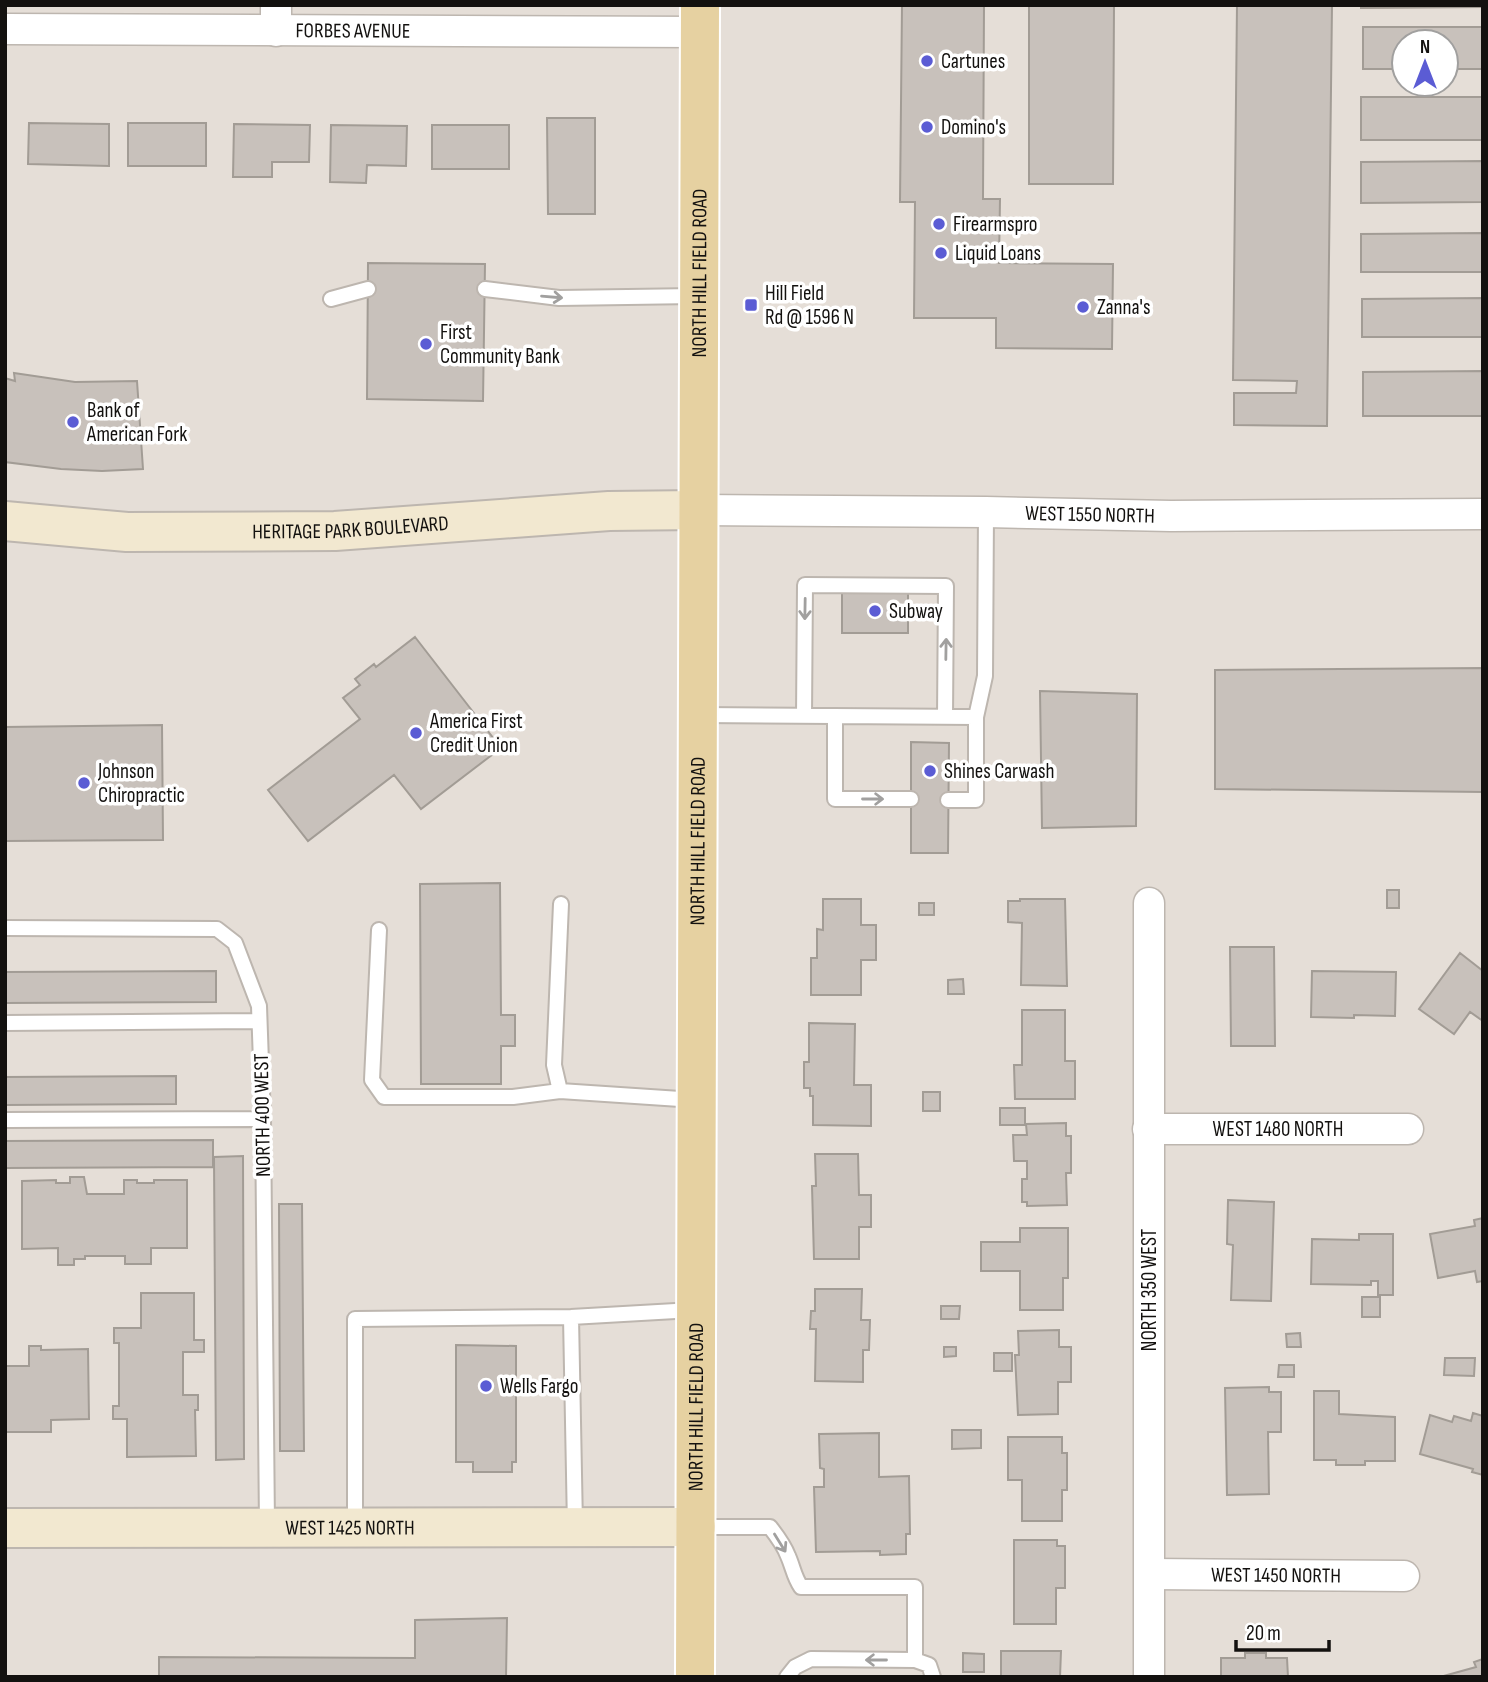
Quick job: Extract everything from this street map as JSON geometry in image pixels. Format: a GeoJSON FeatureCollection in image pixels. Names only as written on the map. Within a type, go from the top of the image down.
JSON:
{"type":"FeatureCollection","features":[{"type":"Feature","properties":{"kind":"main road","name":"NORTH HILL FIELD ROAD"},"geometry":{"type":"LineString","coordinates":[[695,1677],[700,19]]}},
{"type":"Feature","properties":{"kind":"street","name":"FORBES AVENUE"},"geometry":{"type":"LineString","coordinates":[[5,29],[276,18],[700,19]]}},
{"type":"Feature","properties":{"kind":"street","name":"WEST 1550 NORTH"},"geometry":{"type":"LineString","coordinates":[[698,510],[1171,516],[1483,514]]}},
{"type":"Feature","properties":{"kind":"street","name":"HERITAGE PARK BOULEVARD"},"geometry":{"type":"LineString","coordinates":[[5,521],[127,532],[335,531],[609,511],[698,510]]}},
{"type":"Feature","properties":{"kind":"street","name":"NORTH 350 WEST"},"geometry":{"type":"LineString","coordinates":[[1149,903],[1149,1677]]}},
{"type":"Feature","properties":{"kind":"street","name":"WEST 1480 NORTH"},"geometry":{"type":"LineString","coordinates":[[1148,1129],[1408,1129]]}},
{"type":"Feature","properties":{"kind":"street","name":"WEST 1425 NORTH"},"geometry":{"type":"LineString","coordinates":[[5,1528],[696,1527]]}},
{"type":"Feature","properties":{"kind":"street","name":"WEST 1450 NORTH"},"geometry":{"type":"LineString","coordinates":[[1150,1573],[1404,1576]]}},
{"type":"Feature","properties":{"kind":"lane"},"geometry":{"type":"LineString","coordinates":[[331,299],[368,289]]}},
{"type":"Feature","properties":{"kind":"lane"},"geometry":{"type":"LineString","coordinates":[[485,289],[559,298],[699,295]]}},
{"type":"Feature","properties":{"kind":"lane"},"geometry":{"type":"LineString","coordinates":[[948,800],[976,800],[976,717],[985,676],[986,512]]}},
{"type":"Feature","properties":{"kind":"lane"},"geometry":{"type":"LineString","coordinates":[[804,716],[805,585],[946,586],[945,717]]}},
{"type":"Feature","properties":{"kind":"lane"},"geometry":{"type":"LineString","coordinates":[[697,715],[976,717]]}},
{"type":"Feature","properties":{"kind":"lane"},"geometry":{"type":"LineString","coordinates":[[835,717],[835,799],[911,799]]}},
{"type":"Feature","properties":{"kind":"lane"},"geometry":{"type":"LineString","coordinates":[[560,1091],[554,1065],[561,904]]}},
{"type":"Feature","properties":{"kind":"lane","name":"NORTH 400 WEST"},"geometry":{"type":"LineString","coordinates":[[5,928],[217,929],[235,943],[258,1006],[259,1021],[263,1119],[267,1527]]}},
{"type":"Feature","properties":{"kind":"lane"},"geometry":{"type":"LineString","coordinates":[[379,930],[372,1080],[384,1097],[513,1097],[560,1091],[696,1100]]}},
{"type":"Feature","properties":{"kind":"lane"},"geometry":{"type":"LineString","coordinates":[[5,1023],[259,1021]]}},
{"type":"Feature","properties":{"kind":"lane"},"geometry":{"type":"LineString","coordinates":[[5,1121],[263,1119]]}},
{"type":"Feature","properties":{"kind":"lane"},"geometry":{"type":"LineString","coordinates":[[355,1528],[355,1319],[571,1317],[696,1310]]}},
{"type":"Feature","properties":{"kind":"lane"},"geometry":{"type":"LineString","coordinates":[[571,1317],[575,1527]]}},
{"type":"Feature","properties":{"kind":"lane"},"geometry":{"type":"LineString","coordinates":[[696,1527],[769,1527],[789,1557],[796,1581],[801,1587],[915,1587],[915,1660]]}},
{"type":"Feature","properties":{"kind":"lane"},"geometry":{"type":"LineString","coordinates":[[787,1677],[795,1667],[811,1660],[915,1660],[929,1665],[933,1677]]}},
{"type":"Feature","properties":{"kind":"building"},"geometry":{"type":"Polygon","coordinates":[[[902,5],[984,5],[983,199],[1000,199],[999,263],[1113,264],[1112,349],[996,348],[996,318],[914,318],[915,202],[900,202],[902,5]]]}},
{"type":"Feature","properties":{"kind":"building"},"geometry":{"type":"Polygon","coordinates":[[[1029,5],[1114,5],[1113,184],[1029,184],[1029,5]]]}},
{"type":"Feature","properties":{"kind":"building"},"geometry":{"type":"Polygon","coordinates":[[[1237,5],[1332,5],[1327,426],[1234,425],[1234,393],[1296,393],[1297,381],[1233,380],[1237,5]]]}},
{"type":"Feature","properties":{"kind":"building"},"geometry":{"type":"Polygon","coordinates":[[[1361,5],[1483,5],[1483,7],[1361,8],[1361,5]]]}},
{"type":"Feature","properties":{"kind":"building"},"geometry":{"type":"Polygon","coordinates":[[[1363,27],[1483,27],[1483,69],[1460,69],[1460,28],[1390,28],[1390,69],[1363,69],[1363,27]]]}},
{"type":"Feature","properties":{"kind":"building"},"geometry":{"type":"Polygon","coordinates":[[[1361,97],[1483,97],[1483,140],[1361,140],[1361,97]]]}},
{"type":"Feature","properties":{"kind":"building"},"geometry":{"type":"Polygon","coordinates":[[[547,118],[595,118],[595,214],[548,214],[547,118]]]}},
{"type":"Feature","properties":{"kind":"building"},"geometry":{"type":"Polygon","coordinates":[[[29,123],[109,124],[109,166],[28,164],[29,123]]]}},
{"type":"Feature","properties":{"kind":"building"},"geometry":{"type":"Polygon","coordinates":[[[128,123],[206,123],[206,166],[128,166],[128,123]]]}},
{"type":"Feature","properties":{"kind":"building"},"geometry":{"type":"Polygon","coordinates":[[[234,124],[310,125],[309,162],[272,162],[272,177],[233,177],[234,124]]]}},
{"type":"Feature","properties":{"kind":"building"},"geometry":{"type":"Polygon","coordinates":[[[331,125],[407,126],[406,166],[367,165],[366,183],[330,182],[331,125]]]}},
{"type":"Feature","properties":{"kind":"building"},"geometry":{"type":"Polygon","coordinates":[[[432,125],[509,125],[509,169],[432,169],[432,125]]]}},
{"type":"Feature","properties":{"kind":"building"},"geometry":{"type":"Polygon","coordinates":[[[1483,161],[1483,202],[1361,203],[1361,162],[1483,161]]]}},
{"type":"Feature","properties":{"kind":"building"},"geometry":{"type":"Polygon","coordinates":[[[1483,233],[1483,272],[1361,272],[1361,234],[1483,233]]]}},
{"type":"Feature","properties":{"kind":"building","name":"First Community Bank"},"geometry":{"type":"Polygon","coordinates":[[[368,263],[485,264],[483,401],[367,399],[368,263]]]}},
{"type":"Feature","properties":{"kind":"building"},"geometry":{"type":"Polygon","coordinates":[[[1483,298],[1483,337],[1362,337],[1362,299],[1483,298]]]}},
{"type":"Feature","properties":{"kind":"building"},"geometry":{"type":"Polygon","coordinates":[[[1483,371],[1483,416],[1363,416],[1363,372],[1483,371]]]}},
{"type":"Feature","properties":{"kind":"building","name":"Bank of American Fork"},"geometry":{"type":"Polygon","coordinates":[[[14,373],[75,382],[137,381],[143,469],[61,469],[5,462],[5,378],[15,381],[14,373]]]}},
{"type":"Feature","properties":{"kind":"building","name":"Subway"},"geometry":{"type":"Polygon","coordinates":[[[842,590],[908,590],[908,633],[842,633],[842,590]]]}},
{"type":"Feature","properties":{"kind":"building","name":"America First Credit Union"},"geometry":{"type":"Polygon","coordinates":[[[415,637],[501,748],[421,809],[394,775],[308,841],[268,790],[360,719],[343,698],[360,685],[355,679],[374,664],[376,667],[415,637]]]}},
{"type":"Feature","properties":{"kind":"building"},"geometry":{"type":"Polygon","coordinates":[[[1483,668],[1483,792],[1215,789],[1215,670],[1483,668]]]}},
{"type":"Feature","properties":{"kind":"building"},"geometry":{"type":"Polygon","coordinates":[[[1040,691],[1137,694],[1136,826],[1042,828],[1040,691]]]}},
{"type":"Feature","properties":{"kind":"building","name":"Johnson Chiropractic"},"geometry":{"type":"Polygon","coordinates":[[[162,725],[163,840],[5,841],[5,727],[162,725]]]}},
{"type":"Feature","properties":{"kind":"building","name":"Shines Carwash"},"geometry":{"type":"Polygon","coordinates":[[[911,742],[949,743],[948,853],[911,853],[911,742]]]}},
{"type":"Feature","properties":{"kind":"building"},"geometry":{"type":"Polygon","coordinates":[[[500,883],[501,1015],[515,1015],[515,1046],[501,1046],[501,1084],[421,1084],[420,884],[500,883]]]}},
{"type":"Feature","properties":{"kind":"building"},"geometry":{"type":"Polygon","coordinates":[[[1387,890],[1399,890],[1399,908],[1387,908],[1387,890]]]}},
{"type":"Feature","properties":{"kind":"building"},"geometry":{"type":"Polygon","coordinates":[[[823,899],[861,899],[861,925],[876,925],[876,960],[861,960],[861,995],[811,995],[811,958],[817,958],[817,929],[823,930],[823,899]]]}},
{"type":"Feature","properties":{"kind":"building"},"geometry":{"type":"Polygon","coordinates":[[[1065,899],[1067,986],[1021,985],[1022,923],[1008,922],[1008,901],[1065,899]]]}},
{"type":"Feature","properties":{"kind":"building"},"geometry":{"type":"Polygon","coordinates":[[[919,903],[934,903],[934,915],[919,915],[919,903]]]}},
{"type":"Feature","properties":{"kind":"building"},"geometry":{"type":"Polygon","coordinates":[[[1230,947],[1274,947],[1275,1046],[1231,1046],[1230,947]]]}},
{"type":"Feature","properties":{"kind":"building"},"geometry":{"type":"Polygon","coordinates":[[[1460,953],[1483,971],[1483,1021],[1470,1012],[1454,1034],[1419,1009],[1460,953]]]}},
{"type":"Feature","properties":{"kind":"building"},"geometry":{"type":"Polygon","coordinates":[[[216,971],[216,1002],[5,1003],[5,972],[216,971]]]}},
{"type":"Feature","properties":{"kind":"building"},"geometry":{"type":"Polygon","coordinates":[[[1312,971],[1396,972],[1395,1016],[1311,1017],[1312,971]]]}},
{"type":"Feature","properties":{"kind":"building"},"geometry":{"type":"Polygon","coordinates":[[[963,979],[964,994],[948,994],[948,980],[963,979]]]}},
{"type":"Feature","properties":{"kind":"building"},"geometry":{"type":"Polygon","coordinates":[[[1022,1010],[1065,1010],[1065,1061],[1075,1061],[1075,1099],[1015,1099],[1014,1065],[1022,1065],[1022,1010]]]}},
{"type":"Feature","properties":{"kind":"building"},"geometry":{"type":"Polygon","coordinates":[[[809,1023],[855,1024],[854,1085],[871,1085],[871,1126],[813,1125],[813,1096],[810,1096],[810,1088],[804,1088],[804,1062],[809,1062],[809,1023]]]}},
{"type":"Feature","properties":{"kind":"building"},"geometry":{"type":"Polygon","coordinates":[[[176,1076],[176,1104],[5,1105],[5,1077],[176,1076]]]}},
{"type":"Feature","properties":{"kind":"building"},"geometry":{"type":"Polygon","coordinates":[[[923,1092],[940,1092],[940,1111],[923,1111],[923,1092]]]}},
{"type":"Feature","properties":{"kind":"building"},"geometry":{"type":"Polygon","coordinates":[[[1000,1108],[1025,1108],[1025,1125],[1000,1125],[1000,1108]]]}},
{"type":"Feature","properties":{"kind":"building"},"geometry":{"type":"Polygon","coordinates":[[[1066,1123],[1066,1136],[1071,1136],[1071,1173],[1066,1173],[1067,1205],[1027,1206],[1027,1202],[1022,1202],[1022,1179],[1027,1179],[1027,1161],[1014,1161],[1013,1135],[1027,1135],[1026,1124],[1066,1123]]]}},
{"type":"Feature","properties":{"kind":"building"},"geometry":{"type":"Polygon","coordinates":[[[213,1140],[213,1167],[5,1168],[5,1141],[213,1140]]]}},
{"type":"Feature","properties":{"kind":"building"},"geometry":{"type":"Polygon","coordinates":[[[815,1154],[858,1154],[859,1195],[871,1195],[871,1227],[859,1227],[859,1259],[814,1259],[812,1186],[816,1186],[815,1154]]]}},
{"type":"Feature","properties":{"kind":"building"},"geometry":{"type":"Polygon","coordinates":[[[243,1156],[244,1459],[216,1460],[214,1157],[243,1156]]]}},
{"type":"Feature","properties":{"kind":"building"},"geometry":{"type":"Polygon","coordinates":[[[70,1177],[84,1177],[87,1194],[124,1194],[124,1180],[154,1183],[154,1180],[187,1180],[187,1248],[151,1248],[151,1264],[125,1264],[125,1256],[85,1256],[85,1259],[74,1259],[74,1265],[58,1265],[58,1248],[22,1249],[22,1181],[56,1180],[56,1183],[70,1183],[70,1177]]]}},
{"type":"Feature","properties":{"kind":"building"},"geometry":{"type":"Polygon","coordinates":[[[1228,1200],[1274,1202],[1271,1301],[1231,1300],[1233,1245],[1227,1244],[1228,1200]]]}},
{"type":"Feature","properties":{"kind":"building"},"geometry":{"type":"Polygon","coordinates":[[[279,1204],[302,1204],[304,1451],[280,1451],[279,1204]]]}},
{"type":"Feature","properties":{"kind":"building"},"geometry":{"type":"Polygon","coordinates":[[[1483,1218],[1483,1281],[1477,1282],[1475,1271],[1438,1278],[1430,1234],[1475,1226],[1474,1220],[1483,1218]]]}},
{"type":"Feature","properties":{"kind":"building"},"geometry":{"type":"Polygon","coordinates":[[[1020,1228],[1068,1228],[1068,1278],[1063,1278],[1063,1310],[1020,1310],[1020,1271],[981,1271],[981,1242],[1020,1242],[1020,1228]]]}},
{"type":"Feature","properties":{"kind":"building"},"geometry":{"type":"Polygon","coordinates":[[[1359,1234],[1393,1234],[1393,1295],[1378,1295],[1378,1281],[1371,1281],[1371,1285],[1311,1284],[1312,1239],[1359,1240],[1359,1234]]]}},
{"type":"Feature","properties":{"kind":"building"},"geometry":{"type":"Polygon","coordinates":[[[815,1289],[862,1289],[861,1320],[870,1320],[869,1350],[863,1350],[863,1382],[815,1381],[816,1329],[810,1329],[811,1311],[815,1311],[815,1289]]]}},
{"type":"Feature","properties":{"kind":"building"},"geometry":{"type":"Polygon","coordinates":[[[141,1293],[194,1293],[194,1340],[204,1340],[204,1352],[183,1352],[183,1395],[198,1395],[198,1410],[195,1410],[196,1456],[127,1457],[127,1419],[113,1419],[113,1406],[119,1406],[119,1343],[114,1343],[114,1328],[141,1328],[141,1293]]]}},
{"type":"Feature","properties":{"kind":"building"},"geometry":{"type":"Polygon","coordinates":[[[1362,1297],[1380,1297],[1380,1317],[1362,1317],[1362,1297]]]}},
{"type":"Feature","properties":{"kind":"building"},"geometry":{"type":"Polygon","coordinates":[[[941,1306],[960,1306],[959,1319],[941,1319],[941,1306]]]}},
{"type":"Feature","properties":{"kind":"building"},"geometry":{"type":"Polygon","coordinates":[[[1059,1330],[1059,1347],[1071,1347],[1071,1382],[1058,1382],[1058,1414],[1018,1415],[1015,1355],[1019,1355],[1018,1331],[1059,1330]]]}},
{"type":"Feature","properties":{"kind":"building"},"geometry":{"type":"Polygon","coordinates":[[[1300,1333],[1301,1347],[1287,1347],[1286,1334],[1300,1333]]]}},
{"type":"Feature","properties":{"kind":"building","name":"Wells Fargo"},"geometry":{"type":"Polygon","coordinates":[[[456,1345],[516,1346],[516,1462],[512,1462],[512,1472],[473,1472],[473,1462],[456,1462],[456,1345]]]}},
{"type":"Feature","properties":{"kind":"building"},"geometry":{"type":"Polygon","coordinates":[[[29,1346],[41,1346],[41,1350],[88,1349],[89,1419],[51,1420],[51,1432],[5,1432],[5,1366],[29,1366],[29,1346]]]}},
{"type":"Feature","properties":{"kind":"building"},"geometry":{"type":"Polygon","coordinates":[[[944,1347],[956,1347],[956,1356],[944,1357],[944,1347]]]}},
{"type":"Feature","properties":{"kind":"building"},"geometry":{"type":"Polygon","coordinates":[[[994,1353],[1012,1353],[1012,1371],[994,1371],[994,1353]]]}},
{"type":"Feature","properties":{"kind":"building"},"geometry":{"type":"Polygon","coordinates":[[[1445,1358],[1475,1358],[1474,1376],[1444,1375],[1445,1358]]]}},
{"type":"Feature","properties":{"kind":"building"},"geometry":{"type":"Polygon","coordinates":[[[1279,1365],[1294,1365],[1294,1377],[1278,1377],[1279,1365]]]}},
{"type":"Feature","properties":{"kind":"building"},"geometry":{"type":"Polygon","coordinates":[[[1269,1387],[1269,1392],[1281,1392],[1281,1432],[1268,1432],[1269,1494],[1227,1495],[1225,1388],[1269,1387]]]}},
{"type":"Feature","properties":{"kind":"building"},"geometry":{"type":"Polygon","coordinates":[[[1314,1391],[1339,1391],[1339,1414],[1395,1417],[1395,1461],[1336,1465],[1336,1460],[1314,1460],[1314,1391]]]}},
{"type":"Feature","properties":{"kind":"building"},"geometry":{"type":"Polygon","coordinates":[[[1473,1413],[1483,1416],[1483,1475],[1472,1472],[1473,1469],[1420,1454],[1430,1415],[1452,1422],[1454,1416],[1471,1421],[1473,1413]]]}},
{"type":"Feature","properties":{"kind":"building"},"geometry":{"type":"Polygon","coordinates":[[[952,1430],[981,1430],[981,1448],[952,1449],[952,1430]]]}},
{"type":"Feature","properties":{"kind":"building"},"geometry":{"type":"Polygon","coordinates":[[[879,1433],[879,1477],[909,1476],[910,1534],[906,1534],[906,1554],[880,1555],[880,1551],[816,1552],[814,1487],[824,1487],[824,1469],[820,1468],[819,1434],[879,1433]]]}},
{"type":"Feature","properties":{"kind":"building"},"geometry":{"type":"Polygon","coordinates":[[[1008,1437],[1062,1437],[1062,1453],[1067,1453],[1067,1490],[1062,1490],[1062,1521],[1022,1521],[1022,1480],[1008,1480],[1008,1437]]]}},
{"type":"Feature","properties":{"kind":"building"},"geometry":{"type":"Polygon","coordinates":[[[1014,1540],[1057,1540],[1057,1546],[1065,1546],[1065,1588],[1056,1588],[1056,1624],[1014,1624],[1014,1540]]]}},
{"type":"Feature","properties":{"kind":"building"},"geometry":{"type":"Polygon","coordinates":[[[507,1618],[506,1677],[159,1677],[159,1657],[415,1658],[415,1620],[507,1618]]]}},
{"type":"Feature","properties":{"kind":"building"},"geometry":{"type":"Polygon","coordinates":[[[1001,1651],[1061,1651],[1060,1677],[1001,1677],[1001,1651]]]}},
{"type":"Feature","properties":{"kind":"building"},"geometry":{"type":"Polygon","coordinates":[[[963,1653],[984,1654],[984,1672],[963,1672],[963,1653]]]}},
{"type":"Feature","properties":{"kind":"building"},"geometry":{"type":"Polygon","coordinates":[[[1245,1653],[1266,1653],[1266,1658],[1287,1658],[1288,1677],[1221,1677],[1221,1658],[1245,1658],[1245,1653]]]}},
{"type":"Feature","properties":{"kind":"building"},"geometry":{"type":"Polygon","coordinates":[[[1483,1659],[1483,1677],[1440,1677],[1476,1667],[1474,1662],[1483,1659]]]}},
{"type":"Feature","properties":{"kind":"place","name":"Cartunes"},"geometry":{"type":"Point","coordinates":[927,61]}},
{"type":"Feature","properties":{"kind":"place","name":"Domino's"},"geometry":{"type":"Point","coordinates":[927,127]}},
{"type":"Feature","properties":{"kind":"place","name":"Firearmspro"},"geometry":{"type":"Point","coordinates":[939,224]}},
{"type":"Feature","properties":{"kind":"place","name":"Liquid Loans"},"geometry":{"type":"Point","coordinates":[941,253]}},
{"type":"Feature","properties":{"kind":"place","name":"Hill Field Rd @ 1596 N"},"geometry":{"type":"Point","coordinates":[751,305]}},
{"type":"Feature","properties":{"kind":"place","name":"Zanna's"},"geometry":{"type":"Point","coordinates":[1083,307]}},
{"type":"Feature","properties":{"kind":"place","name":"First Community Bank"},"geometry":{"type":"Point","coordinates":[426,344]}},
{"type":"Feature","properties":{"kind":"place","name":"Bank of American Fork"},"geometry":{"type":"Point","coordinates":[73,422]}},
{"type":"Feature","properties":{"kind":"place","name":"Subway"},"geometry":{"type":"Point","coordinates":[875,611]}},
{"type":"Feature","properties":{"kind":"place","name":"America First Credit Union"},"geometry":{"type":"Point","coordinates":[416,733]}},
{"type":"Feature","properties":{"kind":"place","name":"Shines Carwash"},"geometry":{"type":"Point","coordinates":[930,771]}},
{"type":"Feature","properties":{"kind":"place","name":"Johnson Chiropractic"},"geometry":{"type":"Point","coordinates":[84,783]}},
{"type":"Feature","properties":{"kind":"place","name":"Wells Fargo"},"geometry":{"type":"Point","coordinates":[486,1386]}}]}
